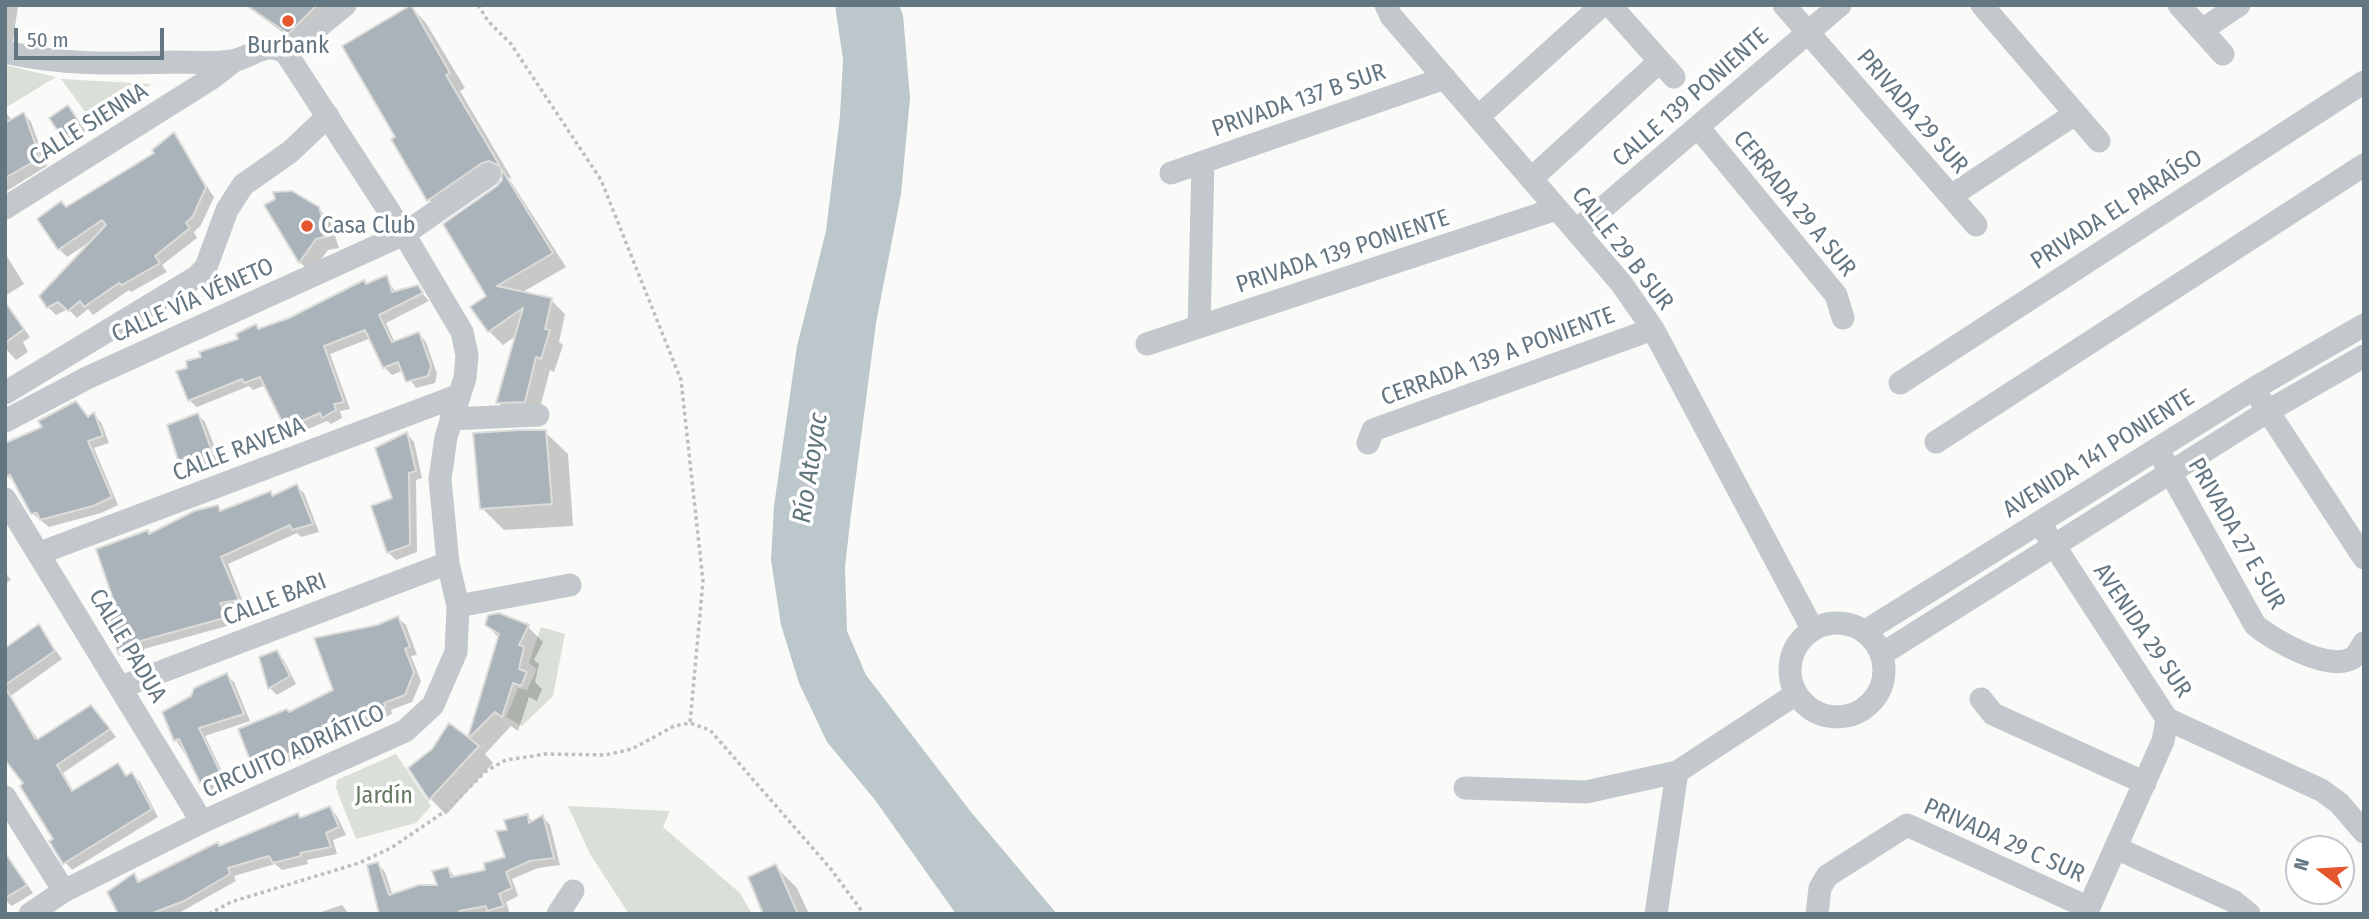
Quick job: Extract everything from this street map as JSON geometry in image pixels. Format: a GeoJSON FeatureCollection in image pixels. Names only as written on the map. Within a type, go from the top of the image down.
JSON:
{"type":"FeatureCollection","features":[{"type":"Feature","properties":{"kind":"street"},"geometry":{"type":"LineString","coordinates":[[5,52],[68,63],[234,61],[263,47],[277,47],[286,54],[345,5]]}},
{"type":"Feature","properties":{"kind":"street"},"geometry":{"type":"LineString","coordinates":[[1478,117],[1602,5]]}},
{"type":"Feature","properties":{"kind":"street"},"geometry":{"type":"LineString","coordinates":[[1531,179],[1667,69],[1610,5]]}},
{"type":"Feature","properties":{"kind":"street","name":"PRIVADA 29 SUR"},"geometry":{"type":"LineString","coordinates":[[1784,5],[1976,225]]}},
{"type":"Feature","properties":{"kind":"street","name":"CALLE 139 PONIENTE"},"geometry":{"type":"LineString","coordinates":[[1576,231],[1840,5]]}},
{"type":"Feature","properties":{"kind":"street"},"geometry":{"type":"LineString","coordinates":[[1982,5],[2098,141]]}},
{"type":"Feature","properties":{"kind":"street"},"geometry":{"type":"LineString","coordinates":[[2179,5],[2223,54]]}},
{"type":"Feature","properties":{"kind":"street"},"geometry":{"type":"LineString","coordinates":[[2202,30],[2239,5]]}},
{"type":"Feature","properties":{"kind":"street","name":"CALLE 29 B SUR"},"geometry":{"type":"LineString","coordinates":[[1394,9],[1445,78],[1620,283],[1653,329],[1813,630]]}},
{"type":"Feature","properties":{"kind":"street","name":"CIRCUITO ADRIÁTICO"},"geometry":{"type":"LineString","coordinates":[[30,914],[64,891],[202,822],[405,732],[433,705],[456,652],[458,606],[448,563],[440,479],[451,419],[465,378],[467,355],[461,332],[404,234],[286,54]]}},
{"type":"Feature","properties":{"kind":"street","name":"CALLE SIENNA"},"geometry":{"type":"LineString","coordinates":[[5,208],[212,78],[234,61]]}},
{"type":"Feature","properties":{"kind":"street","name":"PRIVADA 137 B SUR"},"geometry":{"type":"LineString","coordinates":[[1171,173],[1445,78]]}},
{"type":"Feature","properties":{"kind":"street","name":"PRIVADA EL PARAÍSO"},"geometry":{"type":"LineString","coordinates":[[1900,383],[2364,82]]}},
{"type":"Feature","properties":{"kind":"street"},"geometry":{"type":"LineString","coordinates":[[1951,197],[2076,114]]}},
{"type":"Feature","properties":{"kind":"street","name":"CALLE VÍA VÉNETO"},"geometry":{"type":"LineString","coordinates":[[5,393],[198,276],[211,257],[235,195],[328,116]]}},
{"type":"Feature","properties":{"kind":"street","name":"CERRADA 29 A SUR"},"geometry":{"type":"LineString","coordinates":[[1698,127],[1836,295],[1843,318]]}},
{"type":"Feature","properties":{"kind":"street"},"geometry":{"type":"LineString","coordinates":[[1199,327],[1203,162]]}},
{"type":"Feature","properties":{"kind":"street"},"geometry":{"type":"LineString","coordinates":[[1936,442],[2364,164]]}},
{"type":"Feature","properties":{"kind":"street","name":"CALLE VÍA VÉNETO"},"geometry":{"type":"LineString","coordinates":[[5,421],[87,378],[404,234],[489,175]]}},
{"type":"Feature","properties":{"kind":"street","name":"PRIVADA 139 PONIENTE"},"geometry":{"type":"LineString","coordinates":[[1147,344],[1556,208]]}},
{"type":"Feature","properties":{"kind":"street","name":"CERRADA 139 A PONIENTE"},"geometry":{"type":"LineString","coordinates":[[1368,443],[1373,430],[1653,329]]}},
{"type":"Feature","properties":{"kind":"street","name":"AVENIDA 141 PONIENTE"},"geometry":{"type":"LineString","coordinates":[[1864,632],[2253,389],[2360,333]]}},
{"type":"Feature","properties":{"kind":"street"},"geometry":{"type":"LineString","coordinates":[[1882,654],[2268,411],[2364,356]]}},
{"type":"Feature","properties":{"kind":"street"},"geometry":{"type":"LineString","coordinates":[[2253,389],[2364,558]]}},
{"type":"Feature","properties":{"kind":"street","name":"CALLE RAVENA"},"geometry":{"type":"LineString","coordinates":[[40,553],[457,396]]}},
{"type":"Feature","properties":{"kind":"street"},"geometry":{"type":"LineString","coordinates":[[451,419],[538,415]]}},
{"type":"Feature","properties":{"kind":"street","name":"PRIVADA 27 E SUR"},"geometry":{"type":"LineString","coordinates":[[2157,449],[2255,625],[2271,638],[2325,660],[2342,661],[2359,650]]}},
{"type":"Feature","properties":{"kind":"street","name":"CALLE PADUA"},"geometry":{"type":"LineString","coordinates":[[5,499],[202,822]]}},
{"type":"Feature","properties":{"kind":"street","name":"AVENIDA 29 SUR"},"geometry":{"type":"LineString","coordinates":[[2040,522],[2167,719],[2321,790],[2340,803],[2364,832]]}},
{"type":"Feature","properties":{"kind":"street","name":"CALLE BARI"},"geometry":{"type":"LineString","coordinates":[[121,687],[448,563]]}},
{"type":"Feature","properties":{"kind":"street"},"geometry":{"type":"LineString","coordinates":[[458,606],[570,585]]}},
{"type":"Feature","properties":{"kind":"street"},"geometry":{"type":"LineString","coordinates":[[1830,624],[1848,624],[1864,632],[1882,654],[1883,682],[1873,700],[1857,713],[1830,717],[1805,705],[1796,694],[1791,680],[1794,651],[1813,630],[1830,624]]}},
{"type":"Feature","properties":{"kind":"street"},"geometry":{"type":"LineString","coordinates":[[1465,788],[1586,792],[1677,772],[1796,694]]}},
{"type":"Feature","properties":{"kind":"street"},"geometry":{"type":"LineString","coordinates":[[1982,699],[1993,714],[2145,783]]}},
{"type":"Feature","properties":{"kind":"street"},"geometry":{"type":"LineString","coordinates":[[2088,911],[2163,741],[2167,719]]}},
{"type":"Feature","properties":{"kind":"street"},"geometry":{"type":"LineString","coordinates":[[1656,914],[1677,772]]}},
{"type":"Feature","properties":{"kind":"street"},"geometry":{"type":"LineString","coordinates":[[5,797],[64,891]]}},
{"type":"Feature","properties":{"kind":"street","name":"PRIVADA 29 C SUR"},"geometry":{"type":"LineString","coordinates":[[1817,914],[1820,888],[1827,876],[1907,825],[2088,911]]}},
{"type":"Feature","properties":{"kind":"street"},"geometry":{"type":"LineString","coordinates":[[2116,848],[2233,901],[2249,914]]}},
{"type":"Feature","properties":{"kind":"street"},"geometry":{"type":"LineString","coordinates":[[558,914],[573,891]]}},
{"type":"Feature","properties":{"kind":"path"},"geometry":{"type":"LineString","coordinates":[[478,5],[488,21],[510,44],[601,180],[681,380],[703,581],[690,723]]}},
{"type":"Feature","properties":{"kind":"path"},"geometry":{"type":"LineString","coordinates":[[209,914],[231,902],[359,863],[391,848],[444,812],[486,771],[506,760],[546,754],[605,755],[632,749],[674,726],[690,723],[710,730],[830,868],[864,914]]}},
{"type":"Feature","properties":{"kind":"green space"},"geometry":{"type":"Polygon","coordinates":[[[5,65],[56,77],[5,108],[5,65]]]}},
{"type":"Feature","properties":{"kind":"green space"},"geometry":{"type":"Polygon","coordinates":[[[61,79],[151,84],[94,124],[61,79]]]}},
{"type":"Feature","properties":{"kind":"green space"},"geometry":{"type":"Polygon","coordinates":[[[541,627],[565,634],[553,696],[522,726],[506,717],[518,688],[527,690],[537,669],[529,663],[541,627]]]}},
{"type":"Feature","properties":{"kind":"green space","name":"Jardín"},"geometry":{"type":"Polygon","coordinates":[[[396,754],[431,806],[416,823],[356,839],[336,788],[337,780],[396,754]]]}},
{"type":"Feature","properties":{"kind":"green space"},"geometry":{"type":"Polygon","coordinates":[[[568,806],[670,811],[663,827],[740,893],[752,914],[629,914],[590,854],[568,806]]]}},
{"type":"Feature","properties":{"kind":"water","name":"Río Atoyac"},"geometry":{"type":"Polygon","coordinates":[[[835,5],[899,5],[903,15],[910,98],[901,194],[876,323],[851,514],[845,567],[847,631],[866,675],[971,812],[1057,914],[956,914],[875,800],[827,742],[799,683],[781,625],[771,560],[774,506],[797,346],[826,231],[840,116],[843,60],[835,5]]]}},
{"type":"Feature","properties":{"kind":"building","name":"Burbank"},"geometry":{"type":"Polygon","coordinates":[[[246,5],[317,5],[288,34],[246,5]]]}},
{"type":"Feature","properties":{"kind":"building"},"geometry":{"type":"Polygon","coordinates":[[[411,5],[450,73],[446,75],[500,166],[489,161],[482,163],[427,201],[391,139],[395,137],[342,46],[411,5]]]}},
{"type":"Feature","properties":{"kind":"building"},"geometry":{"type":"Polygon","coordinates":[[[68,105],[81,125],[63,139],[49,118],[68,105]]]}},
{"type":"Feature","properties":{"kind":"building"},"geometry":{"type":"Polygon","coordinates":[[[24,112],[40,158],[5,178],[5,123],[24,112]]]}},
{"type":"Feature","properties":{"kind":"building"},"geometry":{"type":"Polygon","coordinates":[[[174,132],[206,187],[193,216],[186,223],[190,228],[155,256],[160,263],[122,285],[119,283],[84,307],[80,301],[68,311],[58,302],[47,308],[39,296],[106,225],[102,220],[58,250],[37,219],[61,201],[66,207],[154,153],[152,150],[174,132]]]}},
{"type":"Feature","properties":{"kind":"building"},"geometry":{"type":"Polygon","coordinates":[[[501,168],[553,253],[497,286],[552,298],[545,329],[550,330],[541,359],[536,357],[525,402],[496,403],[523,308],[488,332],[470,307],[486,296],[443,224],[497,186],[502,180],[501,168]]]}},
{"type":"Feature","properties":{"kind":"building","name":"Casa Club"},"geometry":{"type":"Polygon","coordinates":[[[292,191],[319,207],[328,236],[316,239],[299,263],[264,205],[275,199],[273,192],[292,191]]]}},
{"type":"Feature","properties":{"kind":"building"},"geometry":{"type":"Polygon","coordinates":[[[387,275],[392,292],[418,285],[423,293],[379,315],[392,342],[419,332],[431,366],[428,376],[406,382],[398,362],[383,368],[365,330],[324,346],[344,402],[334,404],[336,410],[322,418],[320,413],[285,428],[260,377],[244,383],[242,379],[188,401],[176,371],[187,368],[186,361],[201,357],[199,352],[238,339],[236,334],[256,324],[258,329],[289,318],[364,280],[366,284],[387,275]]]}},
{"type":"Feature","properties":{"kind":"building"},"geometry":{"type":"Polygon","coordinates":[[[5,302],[24,329],[5,343],[5,302]]]}},
{"type":"Feature","properties":{"kind":"building"},"geometry":{"type":"Polygon","coordinates":[[[76,401],[88,417],[94,412],[103,436],[88,441],[112,497],[93,506],[40,520],[37,513],[31,514],[10,475],[5,477],[5,443],[42,427],[38,421],[76,401]]]}},
{"type":"Feature","properties":{"kind":"building"},"geometry":{"type":"Polygon","coordinates":[[[198,413],[213,454],[179,463],[167,425],[198,413]]]}},
{"type":"Feature","properties":{"kind":"building"},"geometry":{"type":"Polygon","coordinates":[[[546,430],[552,504],[480,509],[473,433],[546,430]]]}},
{"type":"Feature","properties":{"kind":"building"},"geometry":{"type":"Polygon","coordinates":[[[407,432],[416,471],[409,473],[410,545],[387,553],[371,506],[392,498],[375,448],[407,432]]]}},
{"type":"Feature","properties":{"kind":"building"},"geometry":{"type":"Polygon","coordinates":[[[297,484],[313,524],[292,530],[290,525],[221,557],[239,600],[220,603],[228,617],[137,642],[138,654],[119,655],[103,613],[116,608],[96,549],[148,530],[149,534],[194,511],[218,505],[220,511],[271,491],[272,496],[297,484]]]}},
{"type":"Feature","properties":{"kind":"building"},"geometry":{"type":"Polygon","coordinates":[[[499,613],[529,625],[519,645],[524,647],[519,669],[527,672],[521,686],[513,683],[502,717],[495,712],[469,738],[479,746],[429,800],[408,768],[432,749],[449,723],[468,737],[499,634],[485,625],[488,615],[499,613]]]}},
{"type":"Feature","properties":{"kind":"building"},"geometry":{"type":"Polygon","coordinates":[[[398,616],[410,647],[405,649],[414,672],[405,695],[384,703],[386,706],[302,747],[304,750],[275,757],[276,760],[253,768],[238,729],[287,709],[289,712],[333,690],[314,638],[377,625],[398,616]]]}},
{"type":"Feature","properties":{"kind":"building"},"geometry":{"type":"Polygon","coordinates":[[[39,624],[55,651],[5,685],[5,648],[39,624]]]}},
{"type":"Feature","properties":{"kind":"building"},"geometry":{"type":"Polygon","coordinates":[[[277,650],[290,676],[268,689],[259,657],[277,650]]]}},
{"type":"Feature","properties":{"kind":"building"},"geometry":{"type":"Polygon","coordinates":[[[227,673],[244,714],[199,728],[224,780],[202,787],[179,739],[174,741],[162,712],[191,696],[194,688],[227,673]]]}},
{"type":"Feature","properties":{"kind":"building"},"geometry":{"type":"Polygon","coordinates":[[[5,687],[38,739],[91,705],[110,729],[57,765],[72,791],[118,763],[126,776],[132,772],[152,809],[63,864],[49,841],[53,839],[20,786],[23,783],[5,760],[5,687]]]}},
{"type":"Feature","properties":{"kind":"building"},"geometry":{"type":"Polygon","coordinates":[[[330,806],[339,827],[326,833],[331,847],[300,853],[301,856],[273,863],[269,856],[228,868],[230,874],[184,901],[150,914],[118,914],[107,892],[134,873],[138,882],[218,842],[219,846],[298,813],[300,818],[330,806]]]}},
{"type":"Feature","properties":{"kind":"building"},"geometry":{"type":"Polygon","coordinates":[[[528,814],[529,823],[543,815],[554,858],[530,861],[506,872],[512,888],[499,894],[504,906],[487,911],[486,906],[459,911],[460,914],[379,914],[367,865],[378,862],[389,895],[419,885],[437,885],[432,871],[448,867],[451,877],[485,870],[484,863],[505,857],[496,831],[507,830],[504,820],[528,814]]]}},
{"type":"Feature","properties":{"kind":"building"},"geometry":{"type":"Polygon","coordinates":[[[5,853],[27,885],[5,898],[5,853]]]}},
{"type":"Feature","properties":{"kind":"building"},"geometry":{"type":"Polygon","coordinates":[[[776,864],[798,914],[763,914],[748,877],[776,864]]]}},
{"type":"Feature","properties":{"kind":"place","name":"Burbank"},"geometry":{"type":"Point","coordinates":[288,21]}},
{"type":"Feature","properties":{"kind":"place","name":"Casa Club"},"geometry":{"type":"Point","coordinates":[307,226]}}]}
